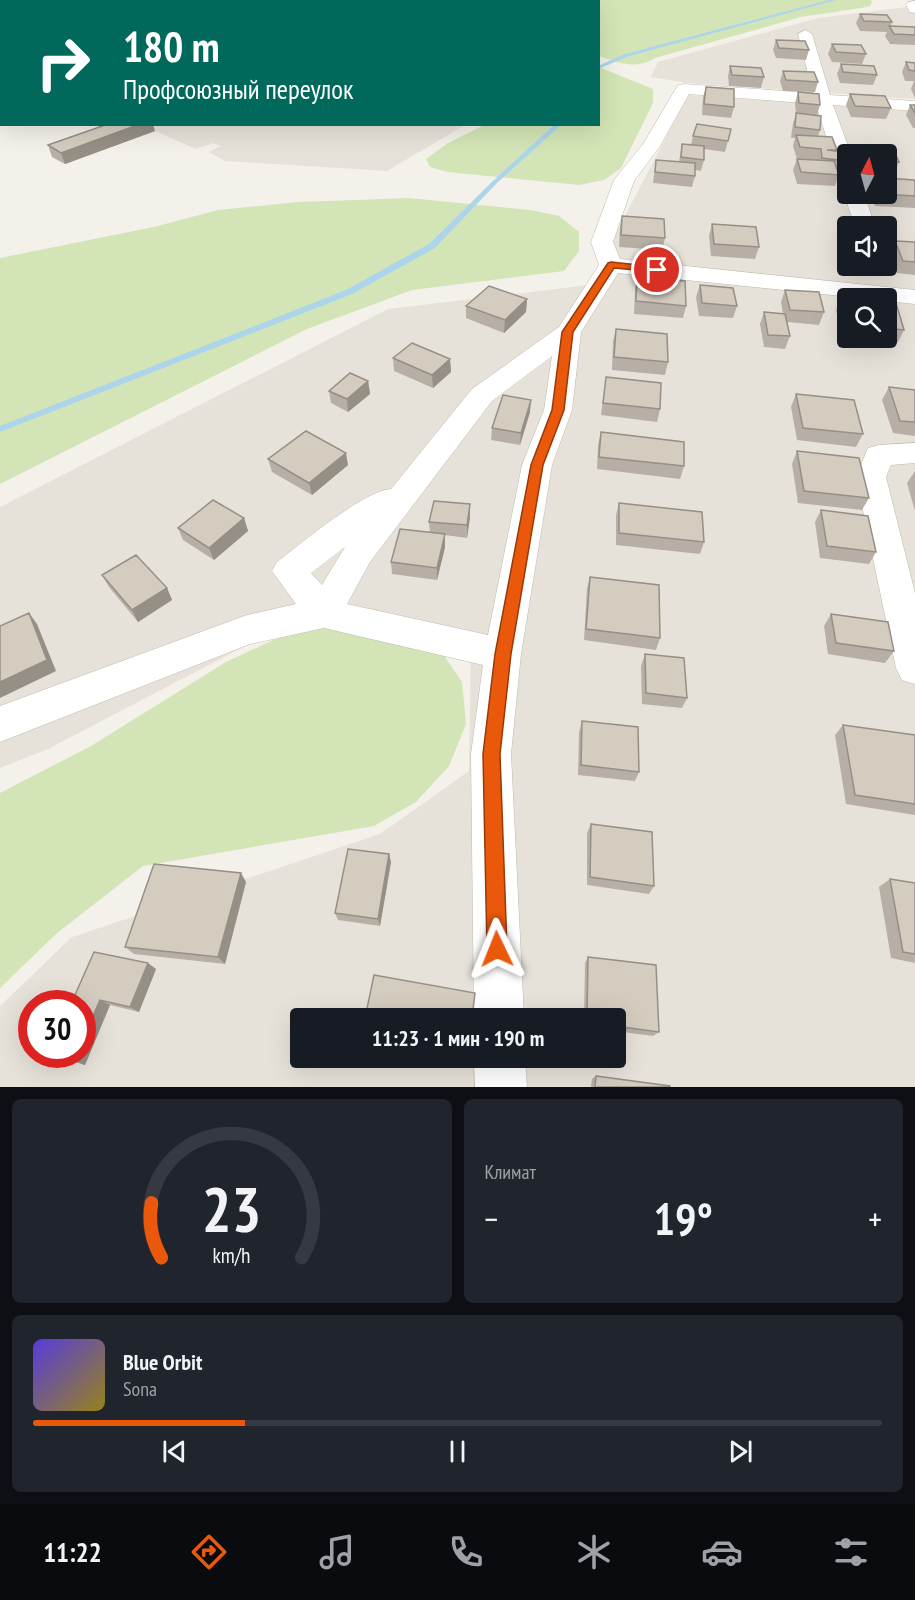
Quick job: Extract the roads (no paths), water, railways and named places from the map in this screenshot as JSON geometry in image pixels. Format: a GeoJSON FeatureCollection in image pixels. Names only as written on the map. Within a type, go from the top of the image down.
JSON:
{"type":"FeatureCollection","features":[{"type":"Feature","properties":{"kind":"street"},"geometry":{"type":"LineString","coordinates":[[804,34],[838,144]]}},
{"type":"Feature","properties":{"kind":"street"},"geometry":{"type":"LineString","coordinates":[[611,265],[602,242],[624,180],[651,146],[684,89],[915,106]]}},
{"type":"Feature","properties":{"kind":"street"},"geometry":{"type":"LineString","coordinates":[[611,265],[884,284],[915,297]]}},
{"type":"Feature","properties":{"kind":"street"},"geometry":{"type":"LineString","coordinates":[[324,613],[358,553],[482,395],[568,332],[611,265]]}},
{"type":"Feature","properties":{"kind":"street"},"geometry":{"type":"LineString","coordinates":[[499,1008],[491,754],[503,654],[537,465],[558,410],[568,332]]}},
{"type":"Feature","properties":{"kind":"street"},"geometry":{"type":"LineString","coordinates":[[915,453],[879,455],[871,477],[915,668]]}},
{"type":"Feature","properties":{"kind":"street"},"geometry":{"type":"LineString","coordinates":[[324,613],[289,571],[354,522],[411,486]]}},
{"type":"Feature","properties":{"kind":"street"},"geometry":{"type":"LineString","coordinates":[[0,724],[247,630],[324,613],[503,654]]}},
{"type":"Feature","properties":{"kind":"street"},"geometry":{"type":"LineString","coordinates":[[500,1068],[501,1087]]}},
{"type":"Feature","properties":{"kind":"waterway"},"geometry":{"type":"LineString","coordinates":[[600,67],[627,55],[834,0]]}},
{"type":"Feature","properties":{"kind":"waterway"},"geometry":{"type":"LineString","coordinates":[[0,429],[349,292],[432,246],[495,182],[557,126]]}}]}
